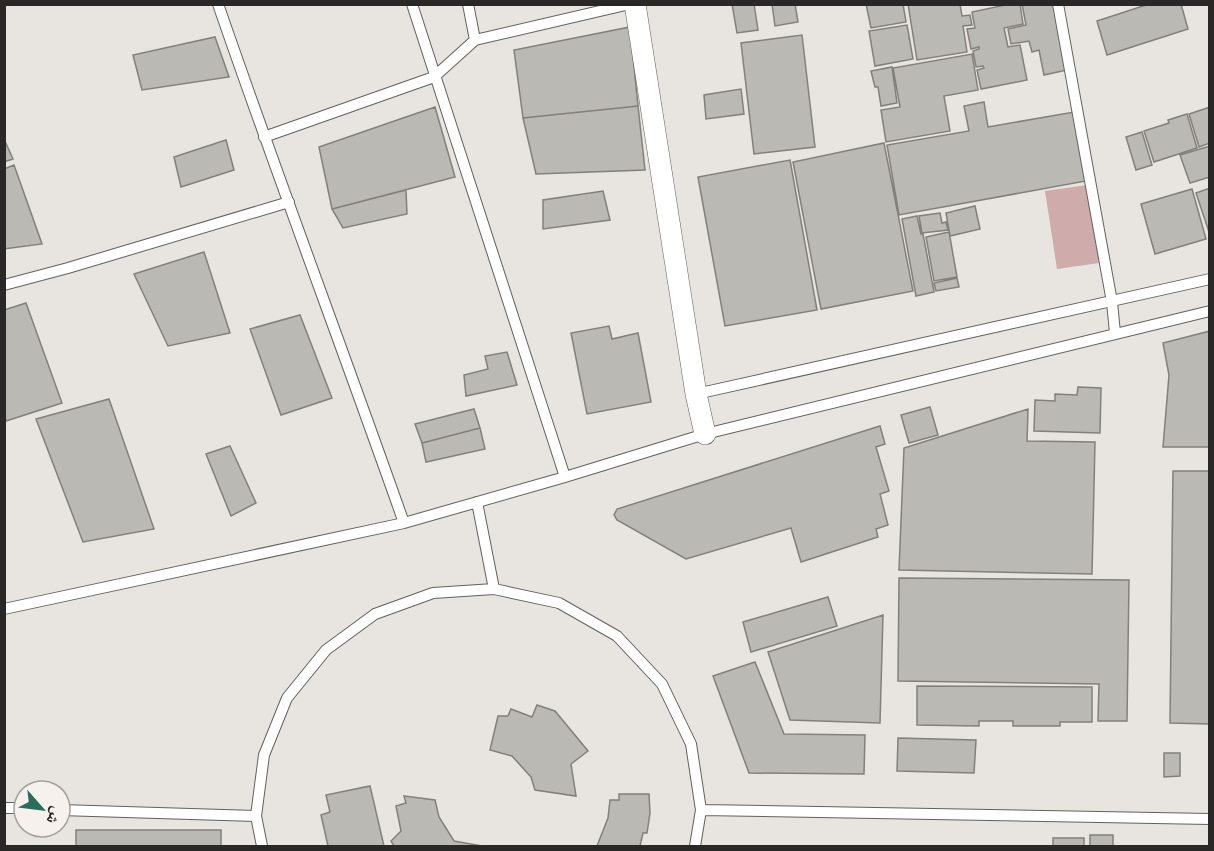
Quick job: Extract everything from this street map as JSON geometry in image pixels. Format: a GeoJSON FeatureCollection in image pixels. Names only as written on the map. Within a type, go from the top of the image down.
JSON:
{"type":"FeatureCollection","features":[{"type":"Feature","properties":{"kind":"street"},"geometry":{"type":"LineString","coordinates":[[635,4],[696,394],[705,434]]}},
{"type":"Feature","properties":{"kind":"lane"},"geometry":{"type":"LineString","coordinates":[[218,4],[404,523]]}},
{"type":"Feature","properties":{"kind":"lane"},"geometry":{"type":"LineString","coordinates":[[412,4],[434,78],[565,477]]}},
{"type":"Feature","properties":{"kind":"lane"},"geometry":{"type":"LineString","coordinates":[[468,4],[475,40]]}},
{"type":"Feature","properties":{"kind":"lane"},"geometry":{"type":"LineString","coordinates":[[264,137],[434,78],[475,40],[630,4]]}},
{"type":"Feature","properties":{"kind":"lane"},"geometry":{"type":"LineString","coordinates":[[1058,4],[1112,302],[1115,333]]}},
{"type":"Feature","properties":{"kind":"lane"},"geometry":{"type":"LineString","coordinates":[[4,285],[290,202]]}},
{"type":"Feature","properties":{"kind":"lane"},"geometry":{"type":"LineString","coordinates":[[696,394],[1209,279]]}},
{"type":"Feature","properties":{"kind":"lane"},"geometry":{"type":"LineString","coordinates":[[4,609],[404,523],[705,434],[1209,311]]}},
{"type":"Feature","properties":{"kind":"lane"},"geometry":{"type":"LineString","coordinates":[[477,502],[494,589]]}},
{"type":"Feature","properties":{"kind":"lane"},"geometry":{"type":"LineString","coordinates":[[262,846],[256,816],[264,755],[287,698],[326,650],[375,614],[433,593],[494,589],[559,603],[617,636],[662,684],[691,744],[701,810],[695,846]]}},
{"type":"Feature","properties":{"kind":"lane"},"geometry":{"type":"LineString","coordinates":[[72,810],[256,816]]}},
{"type":"Feature","properties":{"kind":"lane"},"geometry":{"type":"LineString","coordinates":[[701,810],[1209,819]]}},
{"type":"Feature","properties":{"kind":"shaded area"},"geometry":{"type":"Polygon","coordinates":[[[1087,185],[1099,263],[1057,269],[1045,191],[1087,185]]]}},
{"type":"Feature","properties":{"kind":"building"},"geometry":{"type":"Polygon","coordinates":[[[732,4],[754,4],[758,30],[737,33],[732,4]]]}},
{"type":"Feature","properties":{"kind":"building"},"geometry":{"type":"Polygon","coordinates":[[[772,4],[795,4],[798,22],[775,26],[772,4]]]}},
{"type":"Feature","properties":{"kind":"building"},"geometry":{"type":"Polygon","coordinates":[[[866,4],[903,4],[906,22],[871,28],[866,4]]]}},
{"type":"Feature","properties":{"kind":"building"},"geometry":{"type":"Polygon","coordinates":[[[908,4],[960,4],[962,16],[970,15],[972,25],[963,26],[967,52],[917,60],[908,4]]]}},
{"type":"Feature","properties":{"kind":"building"},"geometry":{"type":"Polygon","coordinates":[[[1020,4],[1023,24],[1004,28],[1008,47],[1020,45],[1027,80],[981,89],[977,70],[984,68],[983,66],[976,67],[973,51],[979,47],[971,49],[967,29],[975,28],[972,12],[1020,4]]]}},
{"type":"Feature","properties":{"kind":"building"},"geometry":{"type":"Polygon","coordinates":[[[1022,4],[1054,4],[1067,70],[1044,75],[1039,50],[1032,52],[1029,41],[1011,44],[1008,29],[1026,25],[1022,4]]]}},
{"type":"Feature","properties":{"kind":"building"},"geometry":{"type":"Polygon","coordinates":[[[1149,4],[1181,4],[1188,29],[1107,55],[1097,21],[1149,4]]]}},
{"type":"Feature","properties":{"kind":"building"},"geometry":{"type":"Polygon","coordinates":[[[907,25],[913,59],[875,66],[869,31],[907,25]]]}},
{"type":"Feature","properties":{"kind":"building"},"geometry":{"type":"Polygon","coordinates":[[[630,27],[638,106],[523,118],[514,50],[630,27]]]}},
{"type":"Feature","properties":{"kind":"building"},"geometry":{"type":"Polygon","coordinates":[[[802,35],[815,147],[754,154],[741,43],[802,35]]]}},
{"type":"Feature","properties":{"kind":"building"},"geometry":{"type":"Polygon","coordinates":[[[215,37],[229,77],[142,90],[133,55],[215,37]]]}},
{"type":"Feature","properties":{"kind":"building"},"geometry":{"type":"Polygon","coordinates":[[[972,54],[978,90],[944,96],[950,131],[886,142],[881,110],[900,107],[893,68],[972,54]]]}},
{"type":"Feature","properties":{"kind":"building"},"geometry":{"type":"Polygon","coordinates":[[[892,67],[897,103],[881,106],[878,87],[875,87],[871,71],[892,67]]]}},
{"type":"Feature","properties":{"kind":"building"},"geometry":{"type":"Polygon","coordinates":[[[741,89],[744,114],[706,119],[704,95],[741,89]]]}},
{"type":"Feature","properties":{"kind":"building"},"geometry":{"type":"Polygon","coordinates":[[[984,102],[988,127],[1074,112],[1086,181],[899,215],[887,145],[969,131],[964,106],[984,102]]]}},
{"type":"Feature","properties":{"kind":"building"},"geometry":{"type":"Polygon","coordinates":[[[638,106],[645,170],[536,174],[523,118],[638,106]]]}},
{"type":"Feature","properties":{"kind":"building"},"geometry":{"type":"Polygon","coordinates":[[[435,107],[455,177],[332,209],[319,147],[435,107]]]}},
{"type":"Feature","properties":{"kind":"building"},"geometry":{"type":"Polygon","coordinates":[[[1210,107],[1210,143],[1199,147],[1189,114],[1210,107]]]}},
{"type":"Feature","properties":{"kind":"building"},"geometry":{"type":"Polygon","coordinates":[[[1187,114],[1197,148],[1154,162],[1144,131],[1187,114]]]}},
{"type":"Feature","properties":{"kind":"building"},"geometry":{"type":"Polygon","coordinates":[[[1142,132],[1152,165],[1136,170],[1126,137],[1142,132]]]}},
{"type":"Feature","properties":{"kind":"building"},"geometry":{"type":"Polygon","coordinates":[[[4,139],[13,159],[4,162],[4,139]]]}},
{"type":"Feature","properties":{"kind":"building"},"geometry":{"type":"Polygon","coordinates":[[[226,140],[234,170],[181,187],[174,157],[226,140]]]}},
{"type":"Feature","properties":{"kind":"building"},"geometry":{"type":"Polygon","coordinates":[[[884,143],[913,291],[821,309],[793,162],[884,143]]]}},
{"type":"Feature","properties":{"kind":"building"},"geometry":{"type":"Polygon","coordinates":[[[1210,146],[1210,177],[1190,183],[1180,155],[1210,146]]]}},
{"type":"Feature","properties":{"kind":"building"},"geometry":{"type":"Polygon","coordinates":[[[790,160],[817,310],[725,326],[698,177],[790,160]]]}},
{"type":"Feature","properties":{"kind":"building"},"geometry":{"type":"Polygon","coordinates":[[[14,165],[42,244],[4,249],[4,169],[14,165]]]}},
{"type":"Feature","properties":{"kind":"building"},"geometry":{"type":"Polygon","coordinates":[[[1210,188],[1210,235],[1196,193],[1210,188]]]}},
{"type":"Feature","properties":{"kind":"building"},"geometry":{"type":"Polygon","coordinates":[[[1192,189],[1206,239],[1155,254],[1141,204],[1192,189]]]}},
{"type":"Feature","properties":{"kind":"building"},"geometry":{"type":"Polygon","coordinates":[[[406,190],[407,214],[343,228],[332,209],[406,190]]]}},
{"type":"Feature","properties":{"kind":"building"},"geometry":{"type":"Polygon","coordinates":[[[603,191],[610,220],[543,229],[543,200],[603,191]]]}},
{"type":"Feature","properties":{"kind":"building"},"geometry":{"type":"Polygon","coordinates":[[[975,206],[980,229],[950,236],[946,213],[975,206]]]}},
{"type":"Feature","properties":{"kind":"building"},"geometry":{"type":"Polygon","coordinates":[[[940,213],[942,223],[946,222],[948,230],[922,233],[919,216],[940,213]]]}},
{"type":"Feature","properties":{"kind":"building"},"geometry":{"type":"Polygon","coordinates":[[[917,216],[921,234],[923,234],[934,292],[916,296],[902,219],[917,216]]]}},
{"type":"Feature","properties":{"kind":"building"},"geometry":{"type":"Polygon","coordinates":[[[949,232],[957,277],[934,281],[926,237],[949,232]]]}},
{"type":"Feature","properties":{"kind":"building"},"geometry":{"type":"Polygon","coordinates":[[[204,252],[230,333],[168,346],[134,274],[204,252]]]}},
{"type":"Feature","properties":{"kind":"building"},"geometry":{"type":"Polygon","coordinates":[[[957,278],[959,287],[936,291],[934,283],[957,278]]]}},
{"type":"Feature","properties":{"kind":"building"},"geometry":{"type":"Polygon","coordinates":[[[26,303],[62,403],[6,421],[4,415],[4,310],[26,303]]]}},
{"type":"Feature","properties":{"kind":"building"},"geometry":{"type":"Polygon","coordinates":[[[300,315],[332,398],[281,415],[250,329],[300,315]]]}},
{"type":"Feature","properties":{"kind":"building"},"geometry":{"type":"Polygon","coordinates":[[[609,326],[612,339],[638,333],[651,402],[587,414],[571,333],[609,326]]]}},
{"type":"Feature","properties":{"kind":"building"},"geometry":{"type":"Polygon","coordinates":[[[1210,331],[1210,447],[1163,447],[1169,375],[1163,343],[1210,331]]]}},
{"type":"Feature","properties":{"kind":"building"},"geometry":{"type":"Polygon","coordinates":[[[507,352],[517,385],[466,396],[464,375],[488,369],[485,356],[507,352]]]}},
{"type":"Feature","properties":{"kind":"building"},"geometry":{"type":"Polygon","coordinates":[[[1078,387],[1101,388],[1100,433],[1034,431],[1035,400],[1055,401],[1055,394],[1077,395],[1078,387]]]}},
{"type":"Feature","properties":{"kind":"building"},"geometry":{"type":"Polygon","coordinates":[[[109,399],[154,529],[83,542],[36,419],[109,399]]]}},
{"type":"Feature","properties":{"kind":"building"},"geometry":{"type":"Polygon","coordinates":[[[930,407],[938,435],[909,443],[901,415],[930,407]]]}},
{"type":"Feature","properties":{"kind":"building"},"geometry":{"type":"Polygon","coordinates":[[[474,409],[480,428],[422,443],[415,424],[474,409]]]}},
{"type":"Feature","properties":{"kind":"building"},"geometry":{"type":"Polygon","coordinates":[[[1028,409],[1027,441],[1095,442],[1092,574],[899,570],[904,448],[1028,409]]]}},
{"type":"Feature","properties":{"kind":"building"},"geometry":{"type":"Polygon","coordinates":[[[880,426],[885,444],[876,447],[889,491],[880,494],[888,525],[876,529],[878,537],[801,562],[791,528],[686,559],[617,520],[614,515],[617,509],[880,426]]]}},
{"type":"Feature","properties":{"kind":"building"},"geometry":{"type":"Polygon","coordinates":[[[480,428],[485,449],[426,462],[422,443],[480,428]]]}},
{"type":"Feature","properties":{"kind":"building"},"geometry":{"type":"Polygon","coordinates":[[[230,446],[256,503],[231,516],[206,454],[230,446]]]}},
{"type":"Feature","properties":{"kind":"building"},"geometry":{"type":"Polygon","coordinates":[[[1173,471],[1210,471],[1210,724],[1170,723],[1173,471]]]}},
{"type":"Feature","properties":{"kind":"building"},"geometry":{"type":"Polygon","coordinates":[[[899,578],[1129,580],[1127,721],[1098,721],[1099,684],[898,681],[899,578]]]}},
{"type":"Feature","properties":{"kind":"building"},"geometry":{"type":"Polygon","coordinates":[[[828,597],[837,626],[751,652],[743,622],[828,597]]]}},
{"type":"Feature","properties":{"kind":"building"},"geometry":{"type":"Polygon","coordinates":[[[883,615],[880,723],[790,720],[768,652],[883,615]]]}},
{"type":"Feature","properties":{"kind":"building"},"geometry":{"type":"Polygon","coordinates":[[[755,662],[784,734],[865,735],[864,774],[749,773],[713,676],[755,662]]]}},
{"type":"Feature","properties":{"kind":"building"},"geometry":{"type":"Polygon","coordinates":[[[917,686],[1092,687],[1092,722],[1060,722],[1060,726],[1013,726],[1013,721],[979,721],[979,726],[917,725],[917,686]]]}},
{"type":"Feature","properties":{"kind":"building"},"geometry":{"type":"Polygon","coordinates":[[[537,705],[555,711],[588,751],[571,764],[576,796],[535,790],[531,777],[512,756],[490,750],[498,716],[508,716],[511,709],[532,717],[537,705]]]}},
{"type":"Feature","properties":{"kind":"building"},"geometry":{"type":"Polygon","coordinates":[[[898,738],[976,740],[974,773],[897,771],[898,738]]]}},
{"type":"Feature","properties":{"kind":"building"},"geometry":{"type":"Polygon","coordinates":[[[1164,753],[1180,753],[1180,776],[1164,777],[1164,753]]]}},
{"type":"Feature","properties":{"kind":"building"},"geometry":{"type":"Polygon","coordinates":[[[370,786],[384,846],[328,846],[321,815],[330,812],[326,795],[370,786]]]}},
{"type":"Feature","properties":{"kind":"building"},"geometry":{"type":"Polygon","coordinates":[[[619,794],[649,794],[650,813],[647,833],[643,833],[640,846],[597,846],[608,818],[610,800],[619,800],[619,794]]]}},
{"type":"Feature","properties":{"kind":"building"},"geometry":{"type":"Polygon","coordinates":[[[404,796],[435,800],[439,817],[454,841],[482,846],[394,846],[391,841],[401,831],[396,806],[406,803],[404,796]]]}},
{"type":"Feature","properties":{"kind":"building"},"geometry":{"type":"Polygon","coordinates":[[[76,830],[221,830],[221,846],[76,846],[76,830]]]}},
{"type":"Feature","properties":{"kind":"building"},"geometry":{"type":"Polygon","coordinates":[[[1090,835],[1113,835],[1113,846],[1090,846],[1090,835]]]}},
{"type":"Feature","properties":{"kind":"building"},"geometry":{"type":"Polygon","coordinates":[[[1053,838],[1084,838],[1084,846],[1053,846],[1053,838]]]}}]}
